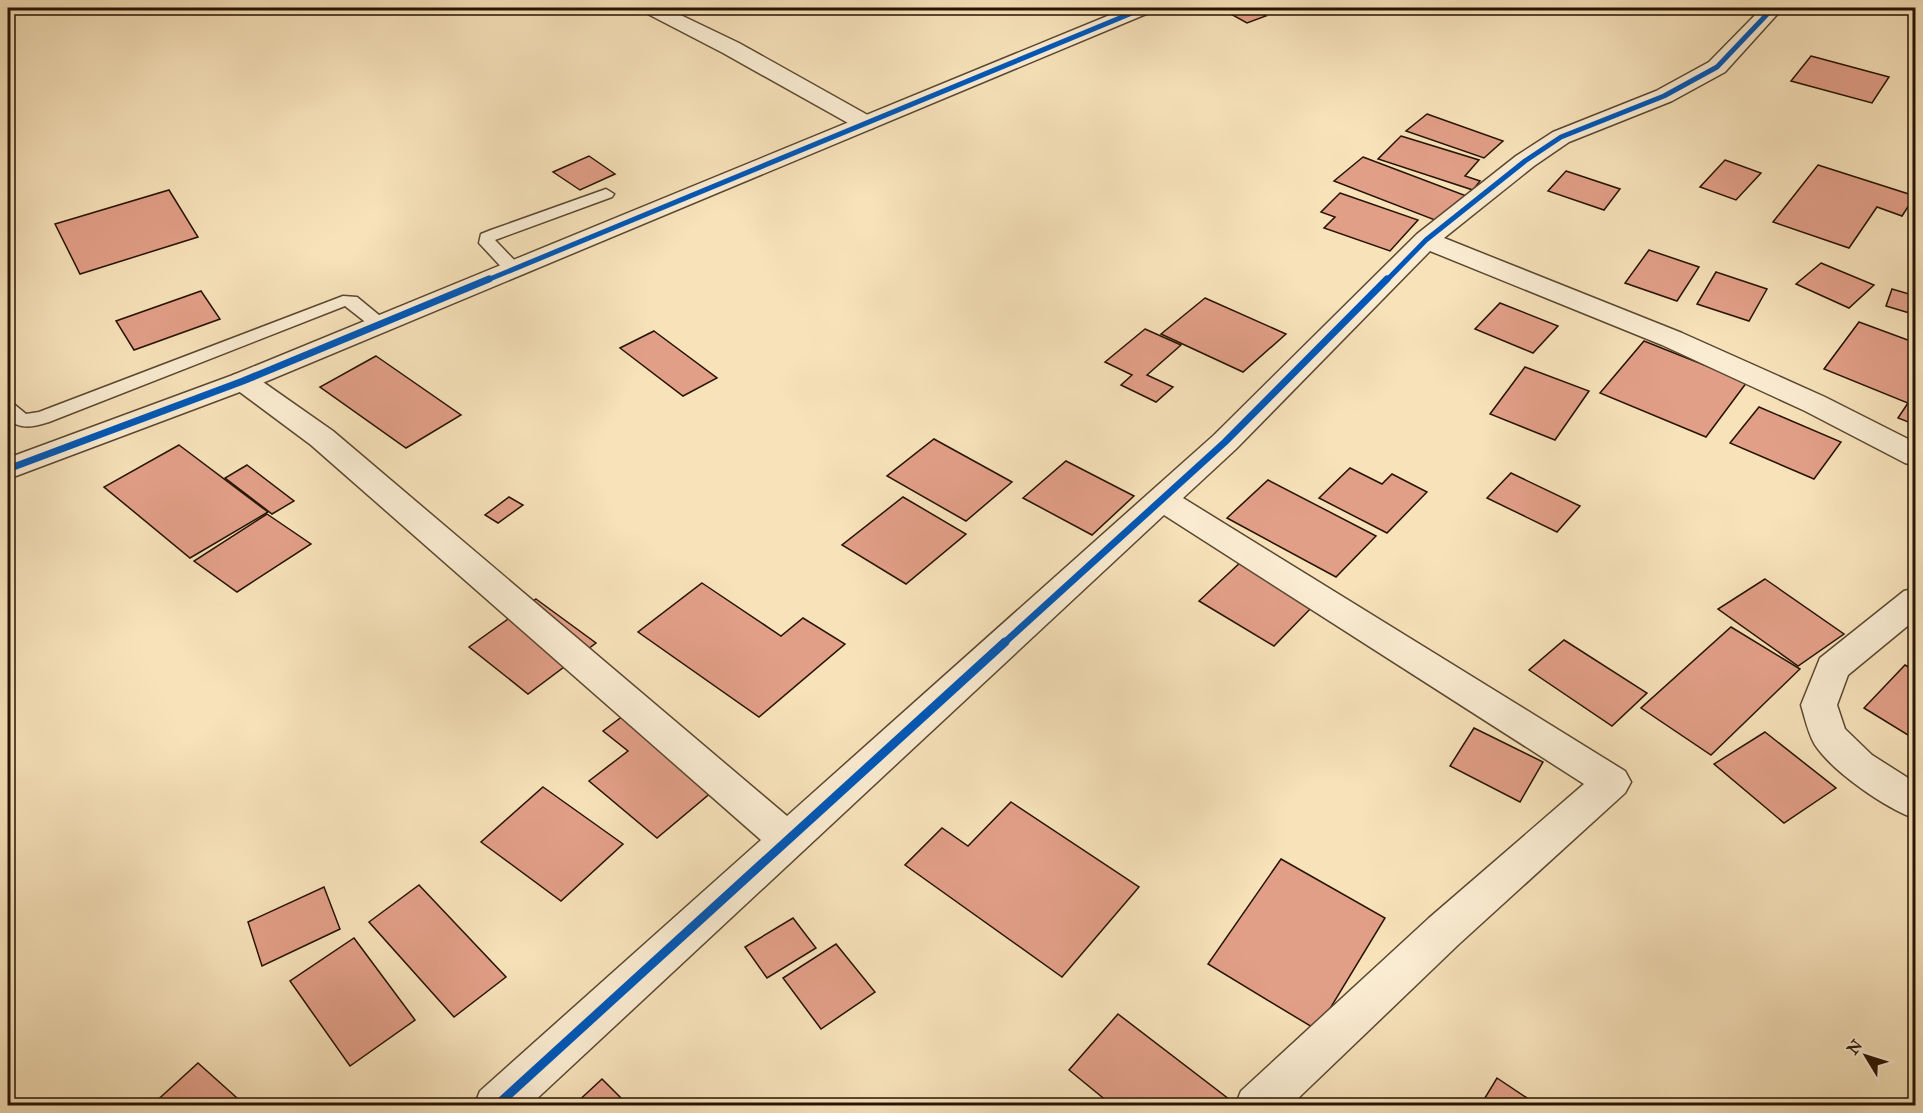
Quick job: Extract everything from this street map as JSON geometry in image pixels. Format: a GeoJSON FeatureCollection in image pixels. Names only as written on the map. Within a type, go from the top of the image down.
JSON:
{"type":"FeatureCollection","features":[{"type":"Feature","properties":{"kind":"street"},"geometry":{"type":"LineString","coordinates":[[651,8],[731,48],[865,123]]}},
{"type":"Feature","properties":{"kind":"street"},"geometry":{"type":"LineString","coordinates":[[8,469],[243,381],[369,316],[509,265],[865,123],[1144,8]]}},
{"type":"Feature","properties":{"kind":"street"},"geometry":{"type":"LineString","coordinates":[[496,1106],[1225,442],[1426,240],[1525,161],[1561,137],[1664,96],[1717,68],[1773,8]]}},
{"type":"Feature","properties":{"kind":"street"},"geometry":{"type":"LineString","coordinates":[[1426,240],[1672,339],[1815,404],[1916,456]]}},
{"type":"Feature","properties":{"kind":"street"},"geometry":{"type":"LineString","coordinates":[[243,381],[322,438],[788,840]]}},
{"type":"Feature","properties":{"kind":"street"},"geometry":{"type":"LineString","coordinates":[[1162,499],[1612,782],[1444,931],[1257,1106]]}},
{"type":"Feature","properties":{"kind":"street"},"geometry":{"type":"LineString","coordinates":[[1916,600],[1833,668],[1819,705],[1829,736],[1859,766],[1916,802]]}},
{"type":"Feature","properties":{"kind":"lane"},"geometry":{"type":"LineString","coordinates":[[509,265],[487,240],[497,233],[606,194]]}},
{"type":"Feature","properties":{"kind":"lane"},"geometry":{"type":"LineString","coordinates":[[8,409],[22,421],[42,418],[343,301],[351,301],[369,316]]}},
{"type":"Feature","properties":{"kind":"building"},"geometry":{"type":"Polygon","coordinates":[[[1250,8],[1266,16],[1247,23],[1227,12],[1250,8]]]}},
{"type":"Feature","properties":{"kind":"building"},"geometry":{"type":"Polygon","coordinates":[[[1811,56],[1889,77],[1872,103],[1791,81],[1811,56]]]}},
{"type":"Feature","properties":{"kind":"building"},"geometry":{"type":"Polygon","coordinates":[[[1427,114],[1503,141],[1484,158],[1406,131],[1427,114]]]}},
{"type":"Feature","properties":{"kind":"building"},"geometry":{"type":"Polygon","coordinates":[[[1401,136],[1479,160],[1465,176],[1480,181],[1473,190],[1378,159],[1401,136]]]}},
{"type":"Feature","properties":{"kind":"building"},"geometry":{"type":"Polygon","coordinates":[[[589,156],[615,174],[580,190],[553,172],[589,156]]]}},
{"type":"Feature","properties":{"kind":"building"},"geometry":{"type":"Polygon","coordinates":[[[1363,157],[1469,197],[1440,222],[1334,181],[1363,157]]]}},
{"type":"Feature","properties":{"kind":"building"},"geometry":{"type":"Polygon","coordinates":[[[1725,160],[1761,173],[1736,200],[1700,187],[1725,160]]]}},
{"type":"Feature","properties":{"kind":"building"},"geometry":{"type":"Polygon","coordinates":[[[1818,165],[1915,196],[1902,216],[1877,207],[1849,248],[1773,222],[1818,165]]]}},
{"type":"Feature","properties":{"kind":"building"},"geometry":{"type":"Polygon","coordinates":[[[1566,171],[1620,189],[1604,210],[1548,191],[1566,171]]]}},
{"type":"Feature","properties":{"kind":"building"},"geometry":{"type":"Polygon","coordinates":[[[169,190],[198,237],[80,274],[55,224],[169,190]]]}},
{"type":"Feature","properties":{"kind":"building"},"geometry":{"type":"Polygon","coordinates":[[[1340,193],[1418,220],[1390,251],[1324,228],[1335,217],[1321,212],[1340,193]]]}},
{"type":"Feature","properties":{"kind":"building"},"geometry":{"type":"Polygon","coordinates":[[[1649,250],[1699,267],[1677,301],[1625,283],[1649,250]]]}},
{"type":"Feature","properties":{"kind":"building"},"geometry":{"type":"Polygon","coordinates":[[[1821,263],[1874,285],[1849,308],[1796,284],[1821,263]]]}},
{"type":"Feature","properties":{"kind":"building"},"geometry":{"type":"Polygon","coordinates":[[[1716,272],[1767,289],[1749,321],[1697,304],[1716,272]]]}},
{"type":"Feature","properties":{"kind":"building"},"geometry":{"type":"Polygon","coordinates":[[[1892,289],[1916,296],[1916,315],[1886,306],[1892,289]]]}},
{"type":"Feature","properties":{"kind":"building"},"geometry":{"type":"Polygon","coordinates":[[[201,291],[220,319],[134,350],[116,321],[201,291]]]}},
{"type":"Feature","properties":{"kind":"building"},"geometry":{"type":"Polygon","coordinates":[[[1205,298],[1286,334],[1243,372],[1161,334],[1205,298]]]}},
{"type":"Feature","properties":{"kind":"building"},"geometry":{"type":"Polygon","coordinates":[[[1500,303],[1558,326],[1533,353],[1475,329],[1500,303]]]}},
{"type":"Feature","properties":{"kind":"building"},"geometry":{"type":"Polygon","coordinates":[[[1859,322],[1916,343],[1916,425],[1898,418],[1908,403],[1824,369],[1859,322]]]}},
{"type":"Feature","properties":{"kind":"building"},"geometry":{"type":"Polygon","coordinates":[[[1145,329],[1181,345],[1147,375],[1173,387],[1156,402],[1121,385],[1132,375],[1105,362],[1145,329]]]}},
{"type":"Feature","properties":{"kind":"building"},"geometry":{"type":"Polygon","coordinates":[[[654,331],[717,378],[683,396],[620,348],[654,331]]]}},
{"type":"Feature","properties":{"kind":"building"},"geometry":{"type":"Polygon","coordinates":[[[1644,341],[1747,382],[1706,437],[1600,393],[1644,341]]]}},
{"type":"Feature","properties":{"kind":"building"},"geometry":{"type":"Polygon","coordinates":[[[376,356],[461,415],[406,448],[320,387],[376,356]]]}},
{"type":"Feature","properties":{"kind":"building"},"geometry":{"type":"Polygon","coordinates":[[[1525,367],[1589,391],[1555,440],[1490,414],[1525,367]]]}},
{"type":"Feature","properties":{"kind":"building"},"geometry":{"type":"Polygon","coordinates":[[[1759,407],[1841,442],[1814,479],[1730,443],[1759,407]]]}},
{"type":"Feature","properties":{"kind":"building"},"geometry":{"type":"Polygon","coordinates":[[[934,439],[1012,482],[966,521],[887,476],[934,439]]]}},
{"type":"Feature","properties":{"kind":"building"},"geometry":{"type":"Polygon","coordinates":[[[179,445],[268,512],[190,558],[104,487],[179,445]]]}},
{"type":"Feature","properties":{"kind":"building"},"geometry":{"type":"Polygon","coordinates":[[[1066,461],[1134,496],[1092,535],[1023,498],[1066,461]]]}},
{"type":"Feature","properties":{"kind":"building"},"geometry":{"type":"Polygon","coordinates":[[[247,465],[294,501],[272,514],[225,478],[247,465]]]}},
{"type":"Feature","properties":{"kind":"building"},"geometry":{"type":"Polygon","coordinates":[[[1350,468],[1382,484],[1392,474],[1427,492],[1387,533],[1319,498],[1350,468]]]}},
{"type":"Feature","properties":{"kind":"building"},"geometry":{"type":"Polygon","coordinates":[[[1511,473],[1580,506],[1557,532],[1487,498],[1511,473]]]}},
{"type":"Feature","properties":{"kind":"building"},"geometry":{"type":"Polygon","coordinates":[[[1268,480],[1376,536],[1336,577],[1227,518],[1268,480]]]}},
{"type":"Feature","properties":{"kind":"building"},"geometry":{"type":"Polygon","coordinates":[[[509,497],[523,505],[498,523],[485,515],[509,497]]]}},
{"type":"Feature","properties":{"kind":"building"},"geometry":{"type":"Polygon","coordinates":[[[903,497],[966,534],[906,584],[842,545],[903,497]]]}},
{"type":"Feature","properties":{"kind":"building"},"geometry":{"type":"Polygon","coordinates":[[[267,514],[311,544],[237,592],[194,561],[267,514]]]}},
{"type":"Feature","properties":{"kind":"building"},"geometry":{"type":"Polygon","coordinates":[[[1242,561],[1316,603],[1274,646],[1199,601],[1242,561]]]}},
{"type":"Feature","properties":{"kind":"building"},"geometry":{"type":"Polygon","coordinates":[[[1765,579],[1844,634],[1798,666],[1718,609],[1765,579]]]}},
{"type":"Feature","properties":{"kind":"building"},"geometry":{"type":"Polygon","coordinates":[[[702,583],[781,636],[803,618],[845,644],[759,717],[638,632],[702,583]]]}},
{"type":"Feature","properties":{"kind":"building"},"geometry":{"type":"Polygon","coordinates":[[[536,599],[596,643],[528,694],[469,647],[536,599]]]}},
{"type":"Feature","properties":{"kind":"building"},"geometry":{"type":"Polygon","coordinates":[[[1731,627],[1800,669],[1711,755],[1641,708],[1731,627]]]}},
{"type":"Feature","properties":{"kind":"building"},"geometry":{"type":"Polygon","coordinates":[[[1564,640],[1647,693],[1612,726],[1529,670],[1564,640]]]}},
{"type":"Feature","properties":{"kind":"building"},"geometry":{"type":"Polygon","coordinates":[[[1905,665],[1916,671],[1916,740],[1864,708],[1905,665]]]}},
{"type":"Feature","properties":{"kind":"building"},"geometry":{"type":"Polygon","coordinates":[[[627,713],[719,786],[657,838],[589,781],[628,751],[603,731],[627,713]]]}},
{"type":"Feature","properties":{"kind":"building"},"geometry":{"type":"Polygon","coordinates":[[[1474,728],[1543,762],[1520,802],[1450,766],[1474,728]]]}},
{"type":"Feature","properties":{"kind":"building"},"geometry":{"type":"Polygon","coordinates":[[[1765,732],[1836,788],[1784,823],[1714,764],[1765,732]]]}},
{"type":"Feature","properties":{"kind":"building"},"geometry":{"type":"Polygon","coordinates":[[[543,787],[623,844],[561,901],[481,842],[543,787]]]}},
{"type":"Feature","properties":{"kind":"building"},"geometry":{"type":"Polygon","coordinates":[[[1011,802],[1139,887],[1062,977],[905,865],[942,828],[968,846],[1011,802]]]}},
{"type":"Feature","properties":{"kind":"building"},"geometry":{"type":"Polygon","coordinates":[[[1281,859],[1385,918],[1317,1030],[1208,964],[1281,859]]]}},
{"type":"Feature","properties":{"kind":"building"},"geometry":{"type":"Polygon","coordinates":[[[419,885],[506,977],[454,1017],[369,922],[419,885]]]}},
{"type":"Feature","properties":{"kind":"building"},"geometry":{"type":"Polygon","coordinates":[[[324,887],[340,929],[262,966],[248,922],[324,887]]]}},
{"type":"Feature","properties":{"kind":"building"},"geometry":{"type":"Polygon","coordinates":[[[793,918],[816,948],[767,978],[745,947],[793,918]]]}},
{"type":"Feature","properties":{"kind":"building"},"geometry":{"type":"Polygon","coordinates":[[[354,938],[415,1020],[350,1066],[290,981],[354,938]]]}},
{"type":"Feature","properties":{"kind":"building"},"geometry":{"type":"Polygon","coordinates":[[[836,944],[875,992],[821,1029],[783,978],[836,944]]]}},
{"type":"Feature","properties":{"kind":"building"},"geometry":{"type":"Polygon","coordinates":[[[1118,1014],[1238,1106],[1113,1106],[1069,1070],[1118,1014]]]}},
{"type":"Feature","properties":{"kind":"building"},"geometry":{"type":"Polygon","coordinates":[[[198,1063],[246,1106],[151,1106],[198,1063]]]}},
{"type":"Feature","properties":{"kind":"building"},"geometry":{"type":"Polygon","coordinates":[[[1497,1078],[1539,1106],[1480,1106],[1497,1078]]]}},
{"type":"Feature","properties":{"kind":"building"},"geometry":{"type":"Polygon","coordinates":[[[602,1079],[629,1106],[573,1106],[602,1079]]]}},
{"type":"Feature","properties":{"kind":"cycle path"},"geometry":{"type":"LineString","coordinates":[[8,469],[243,381],[1144,8]]}},
{"type":"Feature","properties":{"kind":"cycle path"},"geometry":{"type":"LineString","coordinates":[[496,1106],[1225,442],[1426,240],[1525,161],[1561,137],[1664,96],[1717,67],[1773,8]]}}]}
